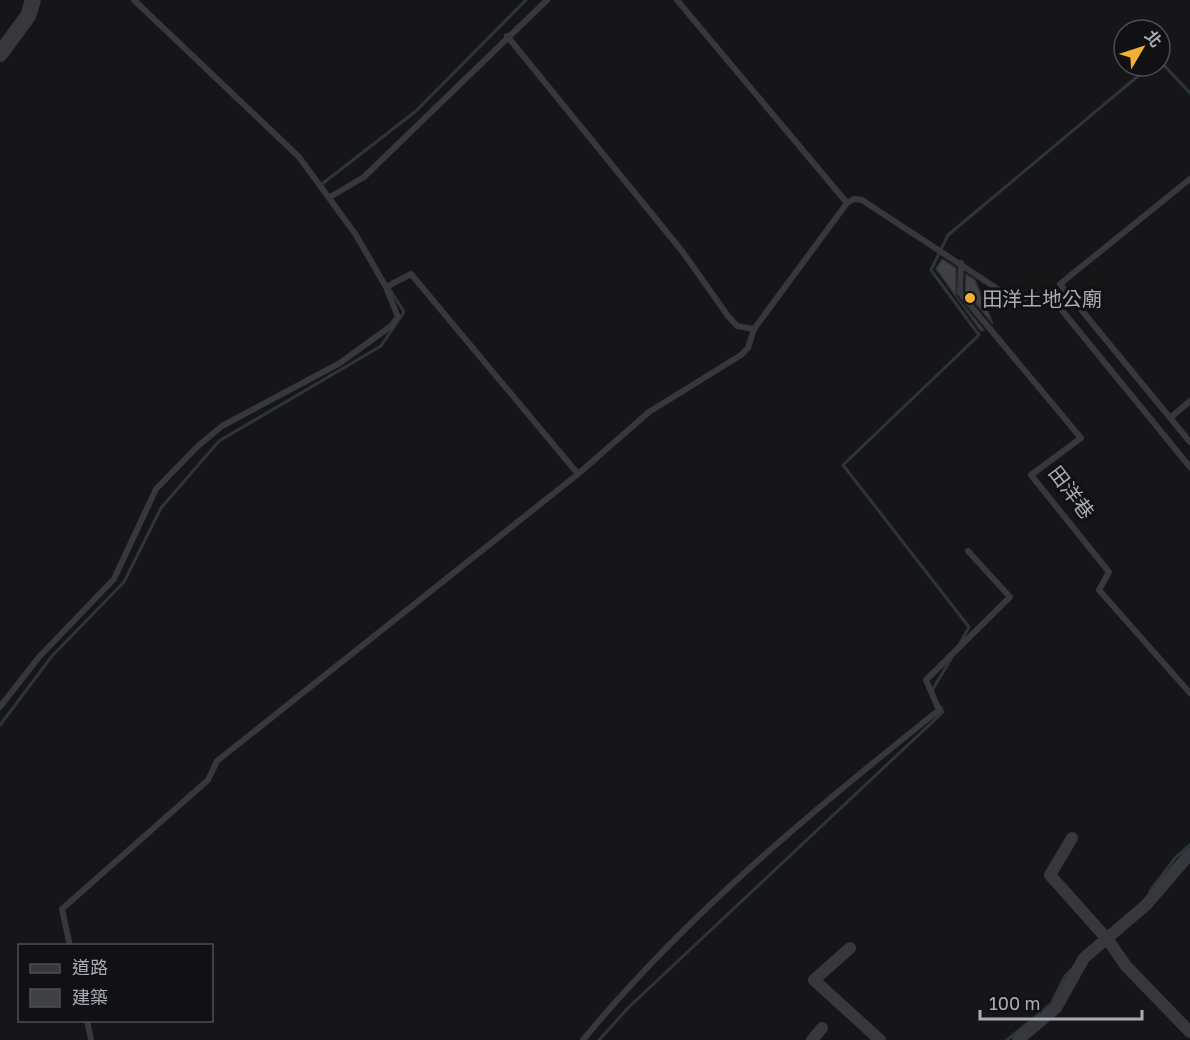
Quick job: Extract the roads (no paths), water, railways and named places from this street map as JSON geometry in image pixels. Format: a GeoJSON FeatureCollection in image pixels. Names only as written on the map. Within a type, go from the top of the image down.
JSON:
{"type":"FeatureCollection","features":[{"type":"Feature","properties":{"kind":"street"},"geometry":{"type":"LineString","coordinates":[[0,54],[28,15],[33,0]]}},
{"type":"Feature","properties":{"kind":"street"},"geometry":{"type":"LineString","coordinates":[[1072,838],[1050,875],[1108,940],[1126,966],[1190,1032]]}},
{"type":"Feature","properties":{"kind":"street"},"geometry":{"type":"LineString","coordinates":[[1018,1040],[1056,1008],[1083,958],[1108,940],[1146,905],[1190,854]]}},
{"type":"Feature","properties":{"kind":"street"},"geometry":{"type":"LineString","coordinates":[[850,948],[813,980],[880,1040]]}},
{"type":"Feature","properties":{"kind":"street"},"geometry":{"type":"LineString","coordinates":[[812,1040],[822,1028]]}},
{"type":"Feature","properties":{"kind":"lane"},"geometry":{"type":"LineString","coordinates":[[0,707],[39,657],[114,579],[156,489],[214,432],[340,363],[394,324],[398,313],[386,287],[330,197],[295,152],[134,0]]}},
{"type":"Feature","properties":{"kind":"lane"},"geometry":{"type":"LineString","coordinates":[[330,197],[364,177],[507,36],[547,0]]}},
{"type":"Feature","properties":{"kind":"lane"},"geometry":{"type":"LineString","coordinates":[[677,0],[847,203]]}},
{"type":"Feature","properties":{"kind":"lane"},"geometry":{"type":"LineString","coordinates":[[507,36],[682,251],[728,316],[737,326],[754,328]]}},
{"type":"Feature","properties":{"kind":"lane"},"geometry":{"type":"LineString","coordinates":[[1190,179],[1060,284],[1190,442]]}},
{"type":"Feature","properties":{"kind":"lane"},"geometry":{"type":"LineString","coordinates":[[70,944],[62,909],[208,780],[217,761],[578,474],[649,412],[741,356],[748,348],[754,328],[847,203],[854,199],[862,200],[961,262],[1004,295],[1016,301],[1036,295],[1051,297],[1190,467]]}},
{"type":"Feature","properties":{"kind":"lane","name":"田洋巷"},"geometry":{"type":"LineString","coordinates":[[961,262],[960,293],[1081,438],[1031,475],[1109,572],[1099,590],[1190,693]]}},
{"type":"Feature","properties":{"kind":"lane"},"geometry":{"type":"LineString","coordinates":[[386,287],[411,274],[578,474]]}},
{"type":"Feature","properties":{"kind":"lane"},"geometry":{"type":"LineString","coordinates":[[1170,418],[1190,401]]}},
{"type":"Feature","properties":{"kind":"lane"},"geometry":{"type":"LineString","coordinates":[[583,1040],[629,984],[723,893],[827,799],[939,711],[926,680],[1010,597],[968,551]]}},
{"type":"Feature","properties":{"kind":"lane"},"geometry":{"type":"LineString","coordinates":[[87,1022],[91,1040]]}},
{"type":"Feature","properties":{"kind":"waterway"},"geometry":{"type":"LineString","coordinates":[[323,187],[322,184],[416,111],[526,0]]}},
{"type":"Feature","properties":{"kind":"waterway"},"geometry":{"type":"LineString","coordinates":[[1172,74],[1190,93]]}},
{"type":"Feature","properties":{"kind":"waterway"},"geometry":{"type":"LineString","coordinates":[[959,645],[969,627],[843,465],[979,335],[931,270],[948,235],[1136,78]]}},
{"type":"Feature","properties":{"kind":"waterway"},"geometry":{"type":"LineString","coordinates":[[0,725],[52,656],[124,582],[161,508],[219,441],[381,346],[404,312],[389,288]]}},
{"type":"Feature","properties":{"kind":"waterway"},"geometry":{"type":"LineString","coordinates":[[931,692],[951,659]]}},
{"type":"Feature","properties":{"kind":"waterway"},"geometry":{"type":"LineString","coordinates":[[599,1040],[629,1007],[943,712],[941,707]]}},
{"type":"Feature","properties":{"kind":"waterway"},"geometry":{"type":"LineString","coordinates":[[1150,891],[1176,857],[1190,845]]}},
{"type":"Feature","properties":{"kind":"waterway"},"geometry":{"type":"LineString","coordinates":[[1007,1040],[1051,1004],[1065,976],[1071,970]]}},
{"type":"Feature","properties":{"kind":"place","name":"田洋土地公廟"},"geometry":{"type":"Point","coordinates":[970,298]}}]}
